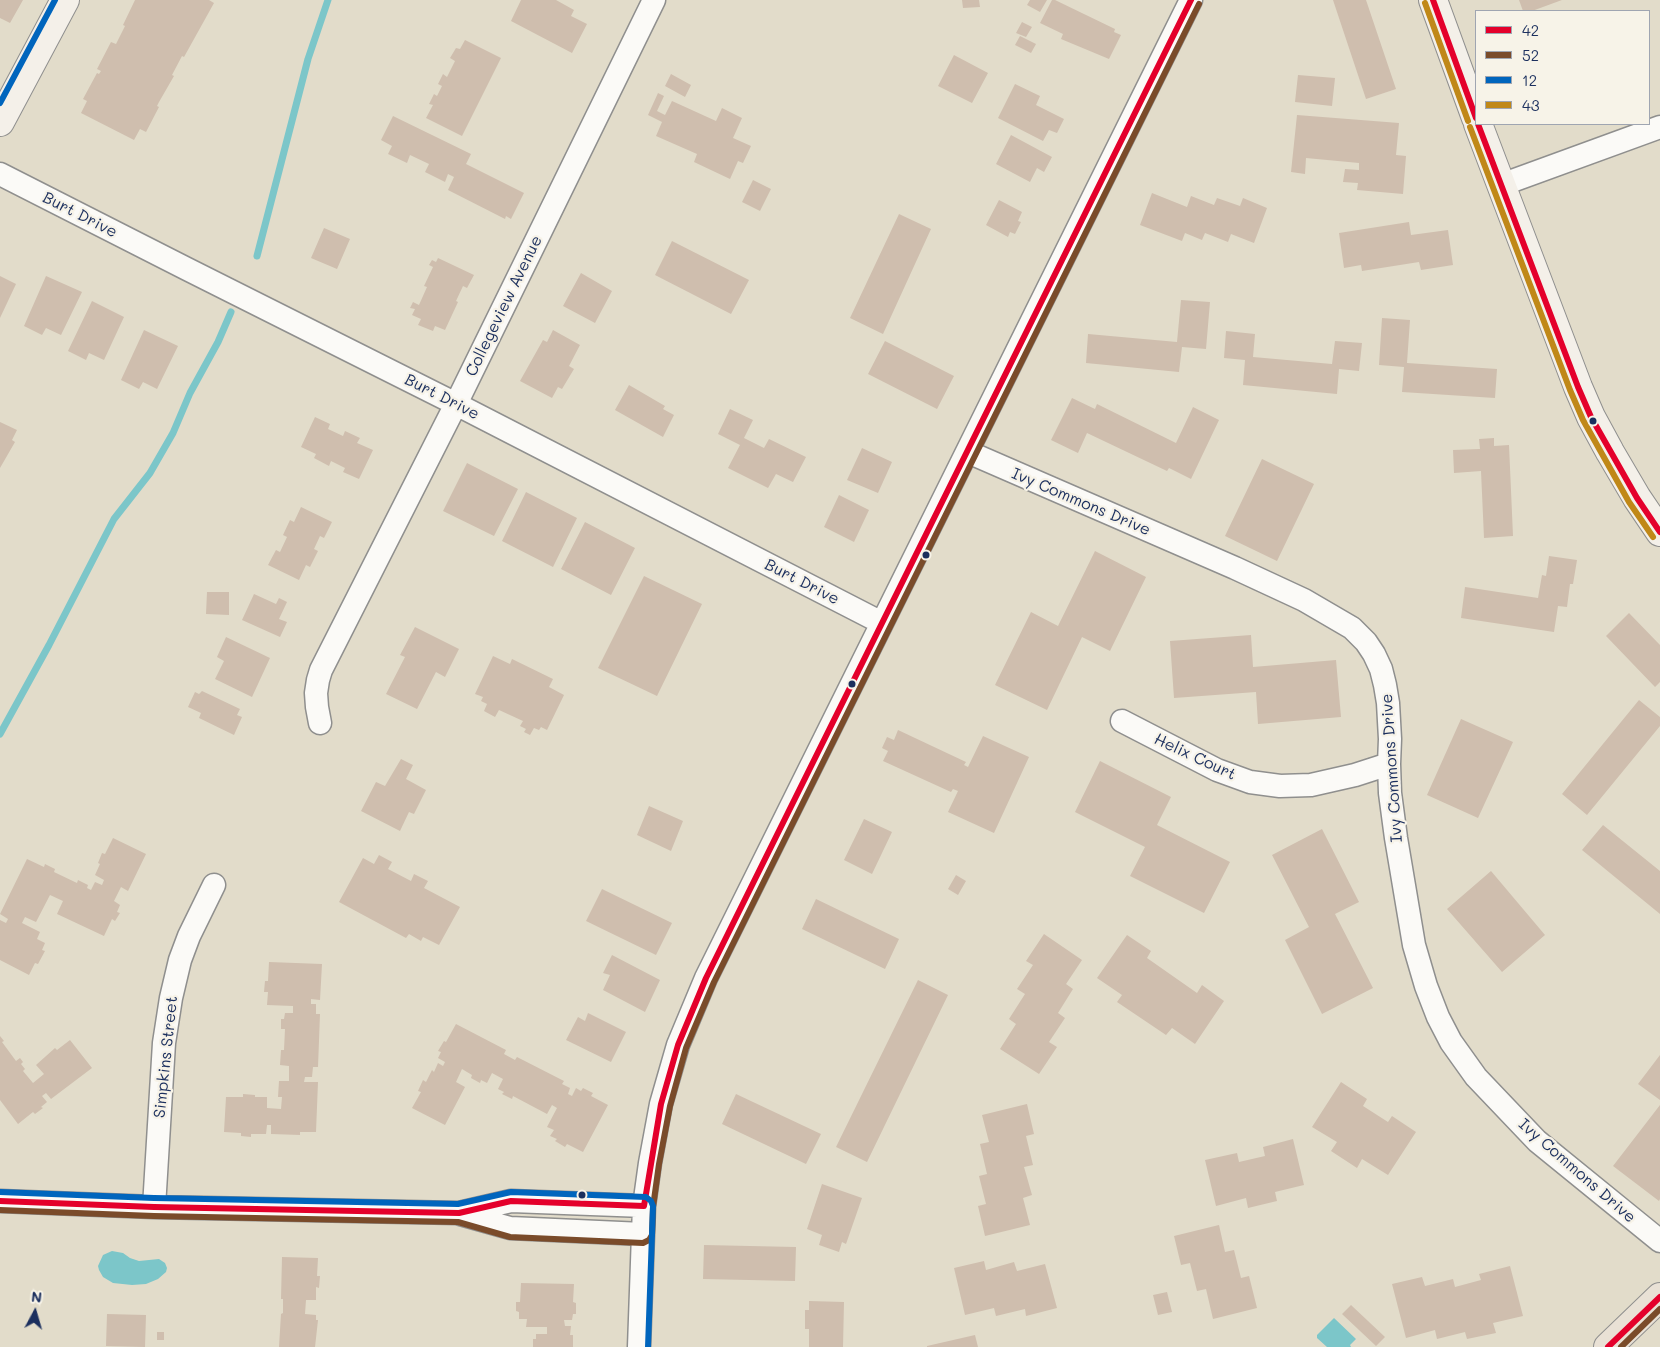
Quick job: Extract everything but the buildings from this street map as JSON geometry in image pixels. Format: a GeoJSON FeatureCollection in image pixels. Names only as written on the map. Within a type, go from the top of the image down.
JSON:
{"type":"FeatureCollection","features":[{"type":"Feature","properties":{"kind":"main road"},"geometry":{"type":"LineString","coordinates":[[1608,1347],[1660,1297]]}},
{"type":"Feature","properties":{"kind":"street"},"geometry":{"type":"LineString","coordinates":[[0,122],[65,0]]}},
{"type":"Feature","properties":{"kind":"street","name":"Collegeview Avenue"},"geometry":{"type":"LineString","coordinates":[[320,723],[316,693],[321,670],[456,404],[654,0]]}},
{"type":"Feature","properties":{"kind":"street"},"geometry":{"type":"LineString","coordinates":[[639,1347],[644,1206],[661,1104],[678,1046],[706,978],[1191,0]]}},
{"type":"Feature","properties":{"kind":"street"},"geometry":{"type":"LineString","coordinates":[[1433,0],[1475,115]]}},
{"type":"Feature","properties":{"kind":"street"},"geometry":{"type":"LineString","coordinates":[[1478,125],[1591,417],[1637,498],[1660,532]]}},
{"type":"Feature","properties":{"kind":"street"},"geometry":{"type":"LineString","coordinates":[[1501,185],[1660,127]]}},
{"type":"Feature","properties":{"kind":"street","name":"Burt Drive"},"geometry":{"type":"LineString","coordinates":[[0,174],[456,404],[882,623]]}},
{"type":"Feature","properties":{"kind":"street","name":"Ivy Commons Drive"},"geometry":{"type":"LineString","coordinates":[[968,452],[1304,600],[1352,628],[1366,642],[1381,669],[1388,703],[1390,793],[1396,838],[1414,945],[1438,1017],[1451,1042],[1476,1077],[1537,1141],[1660,1241]]}},
{"type":"Feature","properties":{"kind":"street","name":"Helix Court"},"geometry":{"type":"LineString","coordinates":[[1122,721],[1217,770],[1250,782],[1280,786],[1311,785],[1355,775],[1389,764]]}},
{"type":"Feature","properties":{"kind":"street","name":"Simpkins Street"},"geometry":{"type":"LineString","coordinates":[[154,1208],[164,1043],[171,998],[180,960],[189,936],[214,885]]}},
{"type":"Feature","properties":{"kind":"street"},"geometry":{"type":"LineString","coordinates":[[459,1214],[511,1201],[644,1206]]}},
{"type":"Feature","properties":{"kind":"street"},"geometry":{"type":"LineString","coordinates":[[0,1202],[154,1208],[459,1214],[510,1228],[643,1234]]}},
{"type":"Feature","properties":{"kind":"water"},"geometry":{"type":"Polygon","coordinates":[[[112,1251],[123,1253],[139,1261],[159,1259],[165,1263],[166,1272],[158,1279],[146,1284],[113,1283],[103,1277],[98,1266],[103,1255],[112,1251]]]}},
{"type":"Feature","properties":{"kind":"water"},"geometry":{"type":"Polygon","coordinates":[[[1334,1318],[1356,1339],[1350,1345],[1351,1347],[1327,1347],[1317,1338],[1317,1335],[1334,1318]]]}},
{"type":"Feature","properties":{"kind":"waterway"},"geometry":{"type":"LineString","coordinates":[[257,256],[308,59],[328,0]]}},
{"type":"Feature","properties":{"kind":"waterway"},"geometry":{"type":"LineString","coordinates":[[0,734],[49,645],[114,519],[150,473],[173,433],[190,393],[218,342],[231,312]]}},
{"type":"Feature","properties":{"kind":"transit line","name":"12"},"geometry":{"type":"LineString","coordinates":[[0,103],[55,0]]}},
{"type":"Feature","properties":{"kind":"transit line","name":"42"},"geometry":{"type":"LineString","coordinates":[[0,1201],[154,1207],[459,1213],[511,1201],[644,1206],[661,1104],[678,1045],[706,978],[1191,0]]}},
{"type":"Feature","properties":{"kind":"transit line","name":"42"},"geometry":{"type":"LineString","coordinates":[[1433,0],[1475,115]]}},
{"type":"Feature","properties":{"kind":"transit line","name":"43"},"geometry":{"type":"LineString","coordinates":[[1425,3],[1468,121]]}},
{"type":"Feature","properties":{"kind":"transit line","name":"52"},"geometry":{"type":"LineString","coordinates":[[0,1210],[154,1216],[458,1222],[510,1237],[643,1243],[649,1240],[652,1235],[653,1207],[670,1106],[686,1048],[714,982],[1199,4]]}},
{"type":"Feature","properties":{"kind":"transit line","name":"42"},"geometry":{"type":"LineString","coordinates":[[1478,125],[1591,417],[1637,498],[1660,532]]}},
{"type":"Feature","properties":{"kind":"transit line","name":"43"},"geometry":{"type":"LineString","coordinates":[[1470,127],[1583,420],[1629,502],[1653,537]]}},
{"type":"Feature","properties":{"kind":"transit line","name":"12"},"geometry":{"type":"LineString","coordinates":[[0,1192],[154,1198],[458,1204],[511,1192],[646,1197],[653,1206],[648,1347]]}},
{"type":"Feature","properties":{"kind":"transit line","name":"42"},"geometry":{"type":"LineString","coordinates":[[1608,1347],[1660,1297]]}},
{"type":"Feature","properties":{"kind":"transit line","name":"52"},"geometry":{"type":"LineString","coordinates":[[1621,1347],[1660,1309]]}}]}
